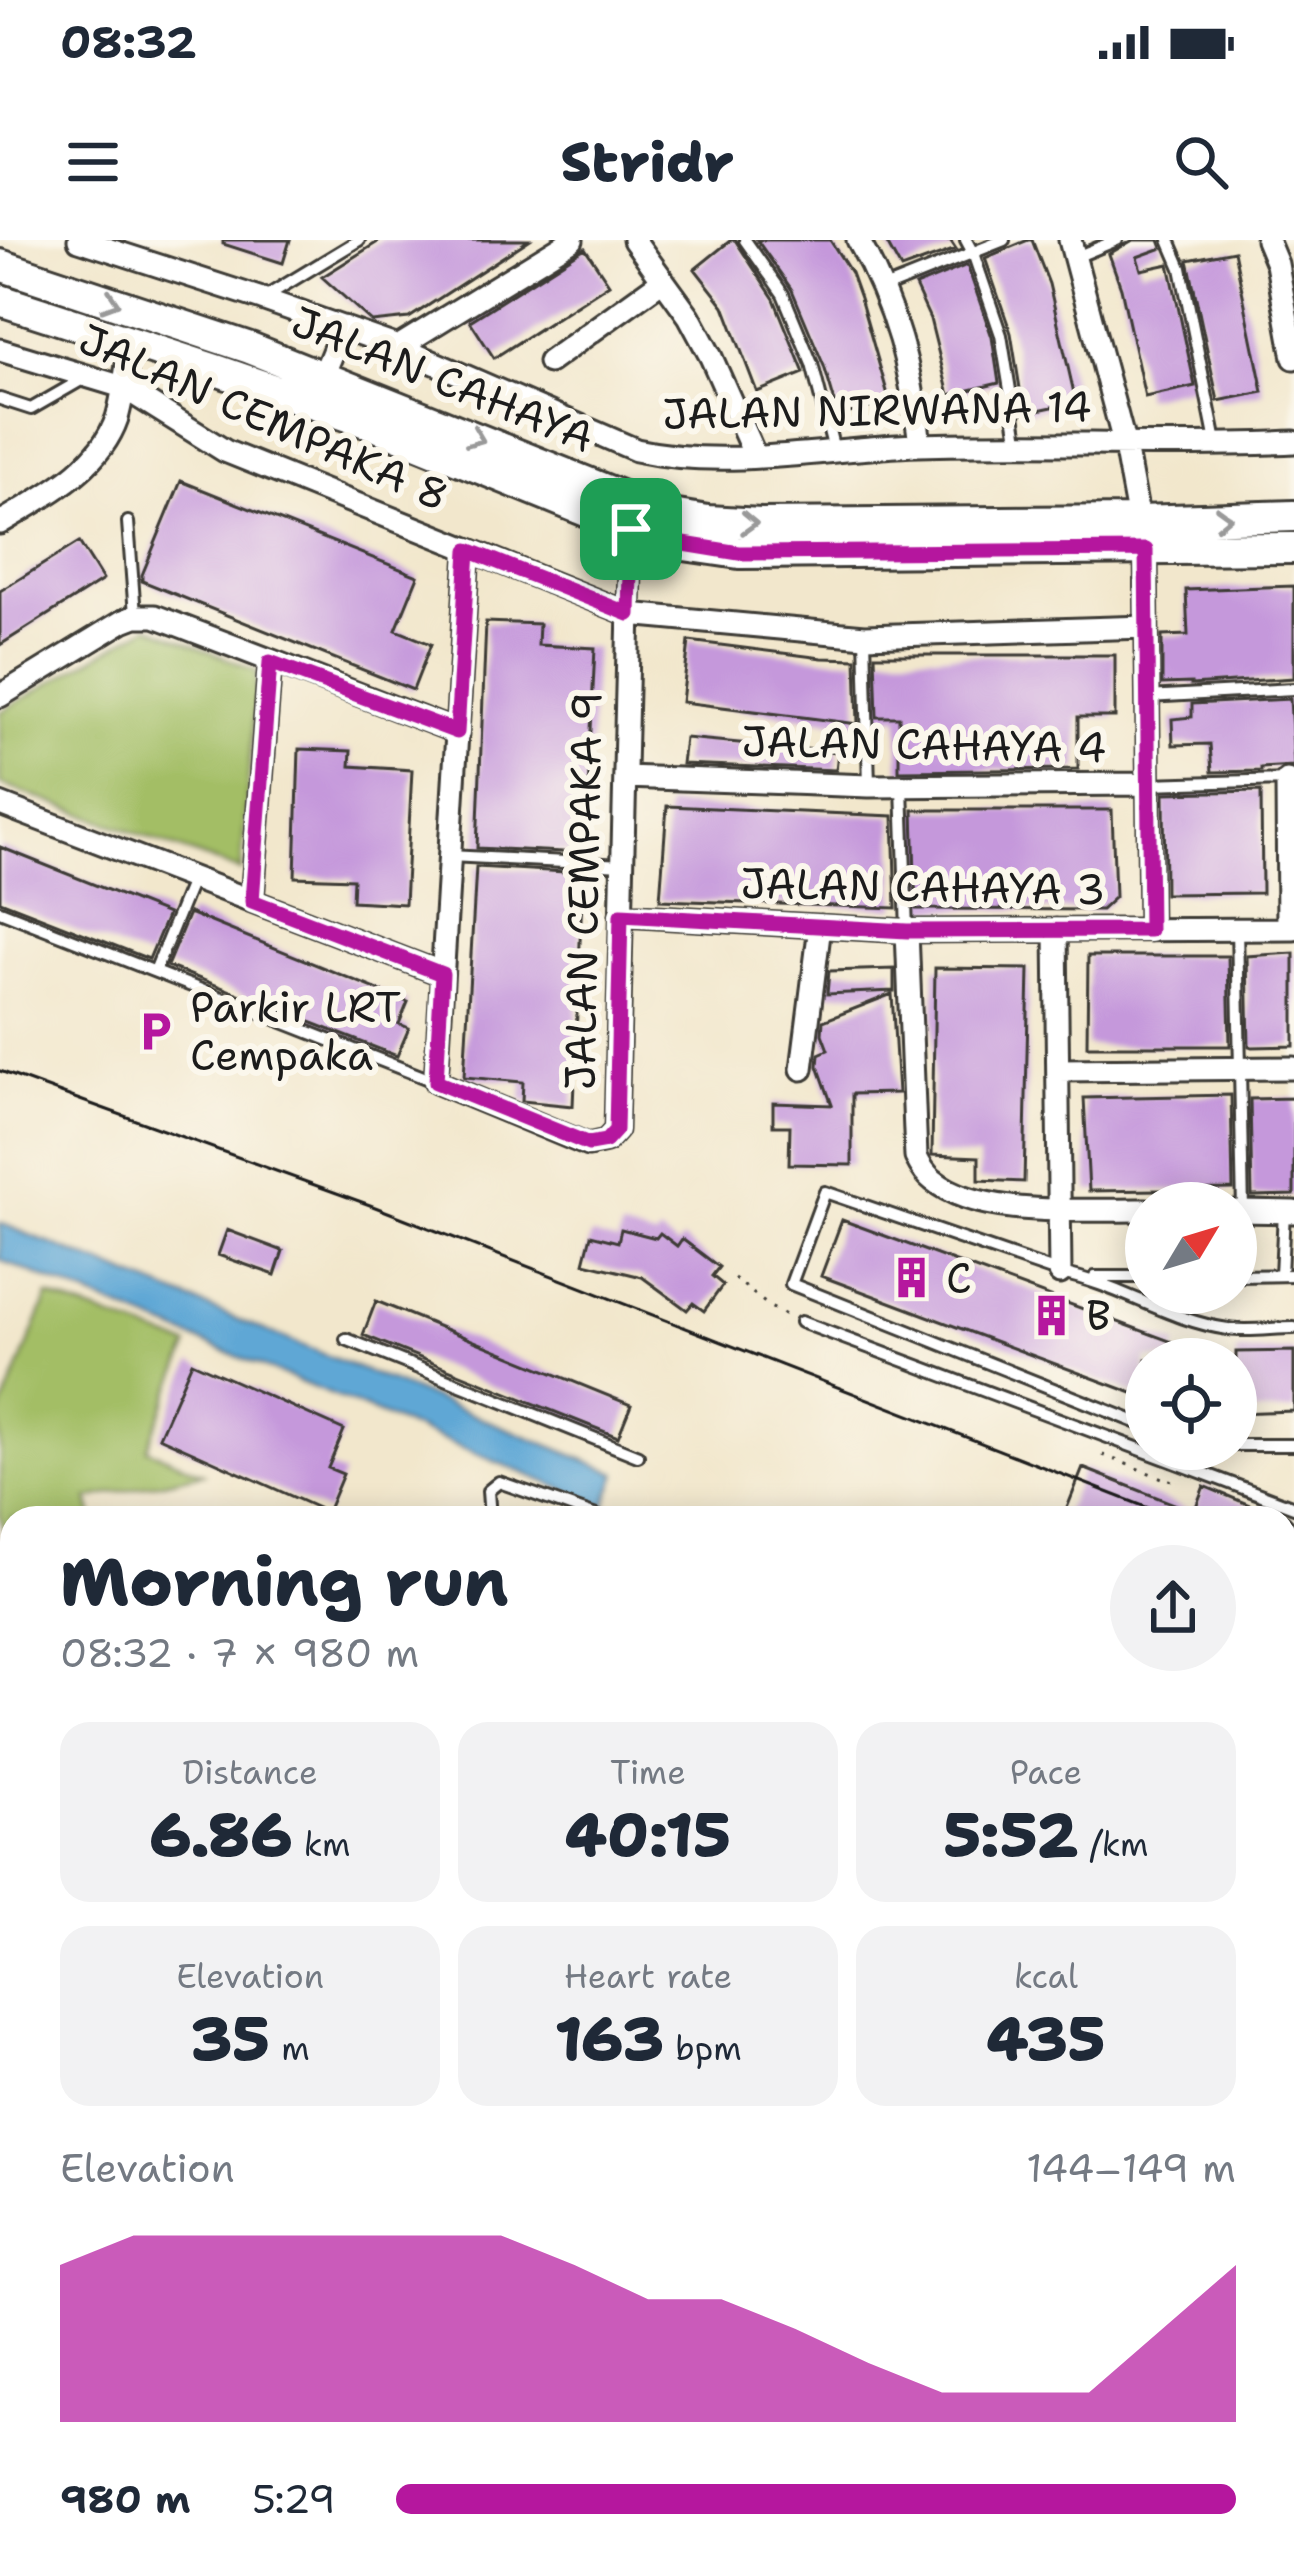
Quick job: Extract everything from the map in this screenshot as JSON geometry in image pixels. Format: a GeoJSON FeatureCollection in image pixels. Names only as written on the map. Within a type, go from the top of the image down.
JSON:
{"type":"FeatureCollection","features":[{"type":"Feature","properties":{"kind":"main road","name":"JALAN CAHAYA"},"geometry":{"type":"LineString","coordinates":[[0,265],[250,348],[665,514],[708,521],[1143,535],[1294,548]]}},
{"type":"Feature","properties":{"kind":"main road","name":"JALAN CAHAYA"},"geometry":{"type":"LineString","coordinates":[[0,300],[372,424],[631,529],[684,544],[739,553],[1143,535],[1294,516]]}},
{"type":"Feature","properties":{"kind":"street","name":"JALAN NIRWANA 14"},"geometry":{"type":"LineString","coordinates":[[79,240],[398,347],[636,450],[676,459],[920,445],[1294,442]]}},
{"type":"Feature","properties":{"kind":"street"},"geometry":{"type":"LineString","coordinates":[[398,347],[572,240]]}},
{"type":"Feature","properties":{"kind":"street"},"geometry":{"type":"LineString","coordinates":[[634,240],[689,316],[755,456]]}},
{"type":"Feature","properties":{"kind":"street"},"geometry":{"type":"LineString","coordinates":[[858,240],[884,288],[902,336],[920,445]]}},
{"type":"Feature","properties":{"kind":"street"},"geometry":{"type":"LineString","coordinates":[[1267,240],[1285,264],[1294,354]]}},
{"type":"Feature","properties":{"kind":"street"},"geometry":{"type":"LineString","coordinates":[[1073,248],[1143,535],[1150,930]]}},
{"type":"Feature","properties":{"kind":"street"},"geometry":{"type":"LineString","coordinates":[[549,362],[663,280]]}},
{"type":"Feature","properties":{"kind":"street"},"geometry":{"type":"LineString","coordinates":[[323,376],[343,327]]}},
{"type":"Feature","properties":{"kind":"street"},"geometry":{"type":"LineString","coordinates":[[0,523],[85,466],[105,442],[116,418],[130,344]]}},
{"type":"Feature","properties":{"kind":"street","name":"JALAN CEMPAKA 8"},"geometry":{"type":"LineString","coordinates":[[0,350],[123,387],[225,452],[629,614],[865,636],[1146,627]]}},
{"type":"Feature","properties":{"kind":"street","name":"JALAN CEMPAKA 9"},"geometry":{"type":"LineString","coordinates":[[436,1082],[589,1144],[606,1141],[616,1130],[631,529]]}},
{"type":"Feature","properties":{"kind":"street"},"geometry":{"type":"LineString","coordinates":[[436,1082],[468,550]]}},
{"type":"Feature","properties":{"kind":"street"},"geometry":{"type":"LineString","coordinates":[[0,695],[123,621],[155,616],[457,732]]}},
{"type":"Feature","properties":{"kind":"street"},"geometry":{"type":"LineString","coordinates":[[252,901],[270,662]]}},
{"type":"Feature","properties":{"kind":"street","name":"JALAN CAHAYA 4"},"geometry":{"type":"LineString","coordinates":[[625,777],[902,787],[1148,784]]}},
{"type":"Feature","properties":{"kind":"street"},"geometry":{"type":"LineString","coordinates":[[1290,780],[1291,928]]}},
{"type":"Feature","properties":{"kind":"street"},"geometry":{"type":"LineString","coordinates":[[0,804],[442,974]]}},
{"type":"Feature","properties":{"kind":"street","name":"JALAN CAHAYA 3"},"geometry":{"type":"LineString","coordinates":[[621,915],[907,931],[1291,928]]}},
{"type":"Feature","properties":{"kind":"street"},"geometry":{"type":"LineString","coordinates":[[802,1069],[820,926]]}},
{"type":"Feature","properties":{"kind":"street"},"geometry":{"type":"LineString","coordinates":[[1056,930],[1060,1273]]}},
{"type":"Feature","properties":{"kind":"street"},"geometry":{"type":"LineString","coordinates":[[907,931],[916,1157],[933,1180],[964,1198],[998,1206],[1125,1210]]}},
{"type":"Feature","properties":{"kind":"street"},"geometry":{"type":"LineString","coordinates":[[1058,1070],[1294,1068]]}},
{"type":"Feature","properties":{"kind":"street"},"geometry":{"type":"LineString","coordinates":[[1257,1211],[1289,1212]]}},
{"type":"Feature","properties":{"kind":"lane"},"geometry":{"type":"LineString","coordinates":[[262,299],[359,240]]}},
{"type":"Feature","properties":{"kind":"lane"},"geometry":{"type":"LineString","coordinates":[[745,240],[783,294],[812,364],[833,450]]}},
{"type":"Feature","properties":{"kind":"lane"},"geometry":{"type":"LineString","coordinates":[[966,240],[1001,335],[1019,446]]}},
{"type":"Feature","properties":{"kind":"lane"},"geometry":{"type":"LineString","coordinates":[[884,288],[1004,240]]}},
{"type":"Feature","properties":{"kind":"lane"},"geometry":{"type":"LineString","coordinates":[[1073,248],[1118,240]]}},
{"type":"Feature","properties":{"kind":"lane"},"geometry":{"type":"LineString","coordinates":[[1169,240],[1180,268],[1217,446]]}},
{"type":"Feature","properties":{"kind":"lane"},"geometry":{"type":"LineString","coordinates":[[0,399],[31,409],[89,375]]}},
{"type":"Feature","properties":{"kind":"lane"},"geometry":{"type":"LineString","coordinates":[[128,522],[136,616]]}},
{"type":"Feature","properties":{"kind":"lane"},"geometry":{"type":"LineString","coordinates":[[865,636],[868,786]]}},
{"type":"Feature","properties":{"kind":"lane"},"geometry":{"type":"LineString","coordinates":[[1148,697],[1294,689]]}},
{"type":"Feature","properties":{"kind":"lane","name":"JALAN CAHAYA 4"},"geometry":{"type":"LineString","coordinates":[[1148,784],[1290,780]]}},
{"type":"Feature","properties":{"kind":"lane"},"geometry":{"type":"LineString","coordinates":[[902,787],[907,931]]}},
{"type":"Feature","properties":{"kind":"lane"},"geometry":{"type":"LineString","coordinates":[[449,856],[622,865]]}},
{"type":"Feature","properties":{"kind":"lane"},"geometry":{"type":"LineString","coordinates":[[155,971],[193,878]]}},
{"type":"Feature","properties":{"kind":"lane"},"geometry":{"type":"LineString","coordinates":[[0,910],[436,1082]]}},
{"type":"Feature","properties":{"kind":"lane"},"geometry":{"type":"LineString","coordinates":[[1237,928],[1239,1182]]}},
{"type":"Feature","properties":{"kind":"lane"},"geometry":{"type":"LineString","coordinates":[[1125,1418],[791,1284],[825,1192],[1085,1278],[1170,1313],[1228,1329],[1294,1328]]}},
{"type":"Feature","properties":{"kind":"lane"},"geometry":{"type":"LineString","coordinates":[[1257,1276],[1288,1275],[1289,1212]]}},
{"type":"Feature","properties":{"kind":"lane"},"geometry":{"type":"LineString","coordinates":[[1085,1278],[1125,1277]]}},
{"type":"Feature","properties":{"kind":"lane"},"geometry":{"type":"LineString","coordinates":[[800,1322],[1288,1505]]}},
{"type":"Feature","properties":{"kind":"lane"},"geometry":{"type":"LineString","coordinates":[[346,1340],[638,1456]]}},
{"type":"Feature","properties":{"kind":"lane"},"geometry":{"type":"LineString","coordinates":[[1257,1445],[1294,1445]]}},
{"type":"Feature","properties":{"kind":"lane"},"geometry":{"type":"LineString","coordinates":[[489,1506],[488,1491],[499,1482],[568,1506]]}},
{"type":"Feature","properties":{"kind":"path"},"geometry":{"type":"LineString","coordinates":[[734,1278],[770,1307],[800,1322]]}},
{"type":"Feature","properties":{"kind":"green space"},"geometry":{"type":"Polygon","coordinates":[[[149,626],[257,671],[241,871],[0,784],[0,712],[149,626]]]}},
{"type":"Feature","properties":{"kind":"green space"},"geometry":{"type":"Polygon","coordinates":[[[48,1296],[189,1346],[147,1449],[203,1473],[88,1499],[90,1506],[0,1506],[0,1414],[48,1296]]]}},
{"type":"Feature","properties":{"kind":"water"},"geometry":{"type":"Polygon","coordinates":[[[0,1223],[617,1473],[605,1506],[0,1260],[0,1223]]]}},
{"type":"Feature","properties":{"kind":"building"},"geometry":{"type":"Polygon","coordinates":[[[223,240],[290,240],[283,263],[223,244],[223,240]]]}},
{"type":"Feature","properties":{"kind":"building"},"geometry":{"type":"Polygon","coordinates":[[[381,240],[529,240],[409,318],[372,322],[322,277],[381,240]]]}},
{"type":"Feature","properties":{"kind":"building"},"geometry":{"type":"Polygon","coordinates":[[[731,240],[774,299],[804,373],[757,392],[724,306],[695,269],[731,240]]]}},
{"type":"Feature","properties":{"kind":"building"},"geometry":{"type":"Polygon","coordinates":[[[757,240],[830,240],[851,273],[890,402],[839,416],[792,290],[757,240]]]}},
{"type":"Feature","properties":{"kind":"building"},"geometry":{"type":"Polygon","coordinates":[[[885,240],[950,240],[956,249],[901,269],[885,240]]]}},
{"type":"Feature","properties":{"kind":"building"},"geometry":{"type":"Polygon","coordinates":[[[1032,240],[1049,284],[1076,402],[1024,413],[1011,333],[985,258],[1032,240]]]}},
{"type":"Feature","properties":{"kind":"building"},"geometry":{"type":"Polygon","coordinates":[[[1133,240],[1159,240],[1162,248],[1137,257],[1141,270],[1169,264],[1195,386],[1145,397],[1109,254],[1133,240]]]}},
{"type":"Feature","properties":{"kind":"building"},"geometry":{"type":"Polygon","coordinates":[[[585,248],[609,284],[494,358],[470,321],[585,248]]]}},
{"type":"Feature","properties":{"kind":"building"},"geometry":{"type":"Polygon","coordinates":[[[1234,251],[1263,392],[1218,401],[1188,260],[1234,251]]]}},
{"type":"Feature","properties":{"kind":"building"},"geometry":{"type":"Polygon","coordinates":[[[967,265],[992,337],[999,383],[949,395],[930,319],[915,286],[967,265]]]}},
{"type":"Feature","properties":{"kind":"building"},"geometry":{"type":"Polygon","coordinates":[[[181,481],[418,576],[396,630],[431,644],[413,690],[142,581],[181,481]]]}},
{"type":"Feature","properties":{"kind":"building"},"geometry":{"type":"Polygon","coordinates":[[[79,542],[103,580],[0,645],[0,591],[79,542]]]}},
{"type":"Feature","properties":{"kind":"building"},"geometry":{"type":"Polygon","coordinates":[[[1294,586],[1294,678],[1162,684],[1162,636],[1188,635],[1186,590],[1294,586]]]}},
{"type":"Feature","properties":{"kind":"building"},"geometry":{"type":"Polygon","coordinates":[[[486,622],[539,624],[538,645],[595,648],[585,853],[477,848],[486,622]]]}},
{"type":"Feature","properties":{"kind":"building"},"geometry":{"type":"Polygon","coordinates":[[[689,641],[856,659],[858,724],[682,702],[689,641]]]}},
{"type":"Feature","properties":{"kind":"building"},"geometry":{"type":"Polygon","coordinates":[[[875,655],[1115,655],[1115,717],[1078,717],[1078,769],[899,771],[899,717],[877,717],[875,655]]]}},
{"type":"Feature","properties":{"kind":"building"},"geometry":{"type":"Polygon","coordinates":[[[1290,699],[1294,766],[1212,772],[1210,744],[1173,745],[1172,719],[1192,717],[1192,704],[1290,699]]]}},
{"type":"Feature","properties":{"kind":"building"},"geometry":{"type":"Polygon","coordinates":[[[685,738],[838,752],[836,770],[682,764],[685,738]]]}},
{"type":"Feature","properties":{"kind":"building"},"geometry":{"type":"Polygon","coordinates":[[[299,749],[351,751],[350,766],[412,770],[405,904],[352,901],[353,879],[295,877],[299,749]]]}},
{"type":"Feature","properties":{"kind":"building"},"geometry":{"type":"Polygon","coordinates":[[[1261,791],[1262,893],[1165,894],[1164,793],[1261,791]]]}},
{"type":"Feature","properties":{"kind":"building"},"geometry":{"type":"Polygon","coordinates":[[[667,806],[893,816],[896,908],[660,900],[667,806]]]}},
{"type":"Feature","properties":{"kind":"building"},"geometry":{"type":"Polygon","coordinates":[[[913,810],[1112,810],[1115,897],[1101,910],[916,909],[913,810]]]}},
{"type":"Feature","properties":{"kind":"building"},"geometry":{"type":"Polygon","coordinates":[[[0,847],[168,914],[149,959],[0,901],[0,847]]]}},
{"type":"Feature","properties":{"kind":"building"},"geometry":{"type":"Polygon","coordinates":[[[476,867],[583,873],[573,1106],[522,1101],[523,1082],[464,1077],[476,867]]]}},
{"type":"Feature","properties":{"kind":"building"},"geometry":{"type":"Polygon","coordinates":[[[189,913],[408,1002],[399,1024],[409,1028],[397,1056],[167,966],[189,913]]]}},
{"type":"Feature","properties":{"kind":"building"},"geometry":{"type":"Polygon","coordinates":[[[1294,953],[1294,1046],[1249,1046],[1247,956],[1294,953]]]}},
{"type":"Feature","properties":{"kind":"building"},"geometry":{"type":"Polygon","coordinates":[[[1088,956],[1228,956],[1230,1046],[1087,1046],[1088,956]]]}},
{"type":"Feature","properties":{"kind":"building"},"geometry":{"type":"Polygon","coordinates":[[[935,968],[1029,969],[1024,1182],[979,1180],[979,1157],[932,1155],[935,968]]]}},
{"type":"Feature","properties":{"kind":"building"},"geometry":{"type":"Polygon","coordinates":[[[894,969],[894,991],[827,994],[829,971],[894,969]]]}},
{"type":"Feature","properties":{"kind":"building"},"geometry":{"type":"Polygon","coordinates":[[[892,994],[898,1093],[852,1094],[852,1165],[789,1164],[790,1126],[773,1126],[773,1103],[832,1105],[818,1066],[819,1054],[828,1050],[823,1021],[892,994]]]}},
{"type":"Feature","properties":{"kind":"building"},"geometry":{"type":"Polygon","coordinates":[[[1231,1095],[1233,1182],[1125,1182],[1125,1190],[1089,1191],[1084,1098],[1231,1095]]]}},
{"type":"Feature","properties":{"kind":"building"},"geometry":{"type":"Polygon","coordinates":[[[1294,1098],[1294,1195],[1257,1196],[1257,1182],[1252,1182],[1250,1099],[1294,1098]]]}},
{"type":"Feature","properties":{"kind":"building"},"geometry":{"type":"Polygon","coordinates":[[[842,1220],[1162,1338],[1125,1338],[1125,1390],[821,1276],[842,1220]]]}},
{"type":"Feature","properties":{"kind":"building"},"geometry":{"type":"Polygon","coordinates":[[[621,1229],[656,1238],[660,1233],[677,1246],[682,1239],[719,1267],[712,1276],[723,1285],[704,1311],[693,1303],[687,1310],[642,1277],[584,1263],[591,1235],[618,1242],[621,1229]]]}},
{"type":"Feature","properties":{"kind":"building"},"geometry":{"type":"Polygon","coordinates":[[[227,1230],[283,1251],[275,1275],[218,1255],[227,1230]]]}},
{"type":"Feature","properties":{"kind":"building"},"geometry":{"type":"Polygon","coordinates":[[[376,1301],[631,1405],[618,1437],[363,1335],[376,1301]]]}},
{"type":"Feature","properties":{"kind":"building"},"geometry":{"type":"Polygon","coordinates":[[[1294,1351],[1294,1411],[1257,1412],[1257,1352],[1294,1351]]]}},
{"type":"Feature","properties":{"kind":"building"},"geometry":{"type":"Polygon","coordinates":[[[192,1362],[344,1430],[328,1468],[343,1474],[330,1506],[314,1506],[159,1437],[192,1362]]]}},
{"type":"Feature","properties":{"kind":"building"},"geometry":{"type":"Polygon","coordinates":[[[1083,1468],[1179,1506],[1068,1506],[1083,1468]]]}},
{"type":"Feature","properties":{"kind":"building"},"geometry":{"type":"Polygon","coordinates":[[[1204,1486],[1250,1506],[1196,1506],[1204,1486]]]}},
{"type":"Feature","properties":{"kind":"tram line"},"geometry":{"type":"LineString","coordinates":[[0,1071],[370,1205],[1143,1506]]}},
{"type":"Feature","properties":{"kind":"place","name":"Parkir LRT Cempaka"},"geometry":{"type":"Point","coordinates":[156,1031]}},
{"type":"Feature","properties":{"kind":"place","name":"C"},"geometry":{"type":"Point","coordinates":[912,1278]}},
{"type":"Feature","properties":{"kind":"place","name":"B"},"geometry":{"type":"Point","coordinates":[1052,1315]}},
{"type":"Feature","properties":{"kind":"route"},"geometry":{"type":"LineString","coordinates":[[631,529],[739,553],[1146,550],[1150,930],[907,931],[621,915],[616,1130],[606,1141],[589,1144],[436,1082],[442,974],[252,901],[270,662],[457,732],[468,550],[629,614],[631,529]]}}]}
